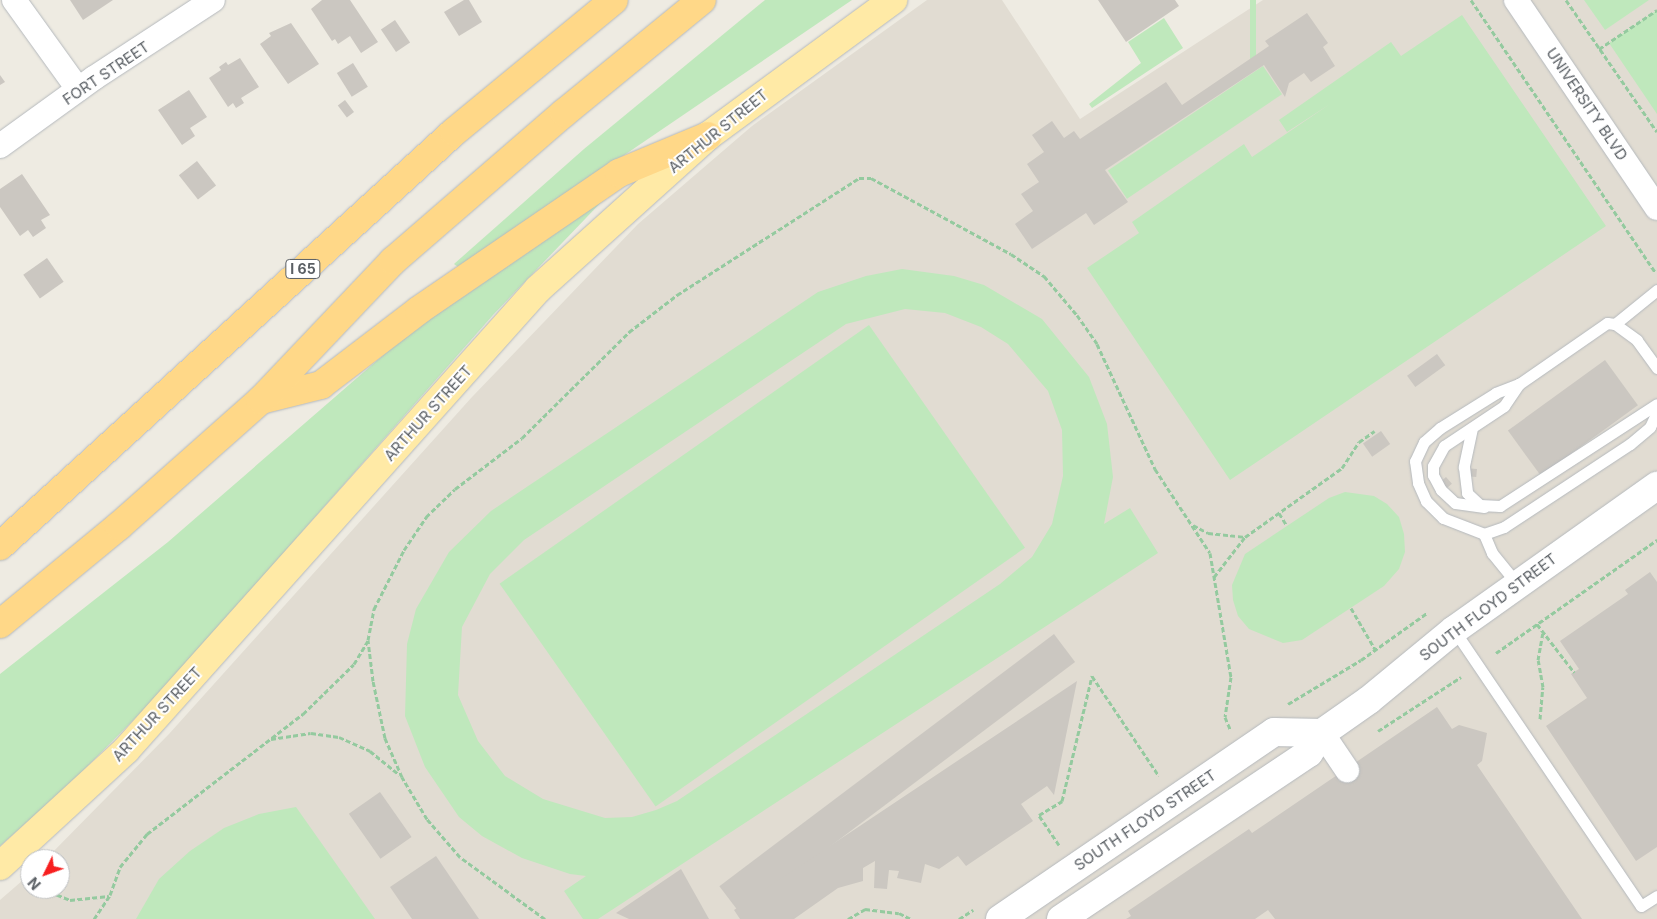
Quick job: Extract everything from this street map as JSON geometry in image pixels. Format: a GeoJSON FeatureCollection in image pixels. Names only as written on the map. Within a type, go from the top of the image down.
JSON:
{"type":"FeatureCollection","features":[{"type":"Feature","properties":{"kind":"highway","name":"I 65"},"geometry":{"type":"LineString","coordinates":[[0,546],[454,132],[614,0]]}},
{"type":"Feature","properties":{"kind":"highway"},"geometry":{"type":"LineString","coordinates":[[0,624],[119,526],[261,400],[393,261],[564,112],[702,0]]}},
{"type":"Feature","properties":{"kind":"highway"},"geometry":{"type":"LineString","coordinates":[[261,400],[321,386],[420,310],[619,173],[708,136]]}},
{"type":"Feature","properties":{"kind":"main road","name":"ARTHUR STREET"},"geometry":{"type":"LineString","coordinates":[[0,866],[126,750],[538,289],[708,136],[893,0]]}},
{"type":"Feature","properties":{"kind":"street"},"geometry":{"type":"LineString","coordinates":[[14,0],[78,90]]}},
{"type":"Feature","properties":{"kind":"street","name":"FORT STREET"},"geometry":{"type":"LineString","coordinates":[[0,146],[78,90],[213,0]]}},
{"type":"Feature","properties":{"kind":"street","name":"UNIVERSITY BLVD"},"geometry":{"type":"LineString","coordinates":[[1516,0],[1657,208]]}},
{"type":"Feature","properties":{"kind":"street","name":"SOUTH FLOYD STREET"},"geometry":{"type":"LineString","coordinates":[[1061,919],[1309,753],[1322,733],[1369,700],[1454,630],[1516,584],[1657,486]]}},
{"type":"Feature","properties":{"kind":"street","name":"SOUTH FLOYD STREET"},"geometry":{"type":"LineString","coordinates":[[1000,919],[1274,732],[1322,733]]}},
{"type":"Feature","properties":{"kind":"street"},"geometry":{"type":"LineString","coordinates":[[1322,733],[1347,770]]}},
{"type":"Feature","properties":{"kind":"lane"},"geometry":{"type":"LineString","coordinates":[[1615,324],[1657,290]]}},
{"type":"Feature","properties":{"kind":"lane"},"geometry":{"type":"LineString","coordinates":[[1657,368],[1637,340],[1615,324],[1607,323],[1591,331],[1519,384],[1496,393],[1440,428],[1424,442],[1415,460],[1418,483],[1426,501],[1443,518],[1484,534],[1504,527],[1630,444],[1650,427],[1657,412]]}},
{"type":"Feature","properties":{"kind":"lane"},"geometry":{"type":"LineString","coordinates":[[1519,384],[1504,406],[1444,446],[1437,456],[1433,475],[1441,490],[1455,503],[1488,508],[1500,506],[1531,488],[1657,404]]}},
{"type":"Feature","properties":{"kind":"lane"},"geometry":{"type":"LineString","coordinates":[[1472,428],[1464,467],[1464,482],[1467,494],[1480,505],[1488,508]]}},
{"type":"Feature","properties":{"kind":"lane"},"geometry":{"type":"LineString","coordinates":[[1484,534],[1492,553],[1516,584]]}},
{"type":"Feature","properties":{"kind":"lane"},"geometry":{"type":"LineString","coordinates":[[1454,630],[1641,906],[1657,896]]}},
{"type":"Feature","properties":{"kind":"path"},"geometry":{"type":"LineString","coordinates":[[1471,0],[1657,274]]}},
{"type":"Feature","properties":{"kind":"path"},"geometry":{"type":"LineString","coordinates":[[1566,0],[1657,132]]}},
{"type":"Feature","properties":{"kind":"path"},"geometry":{"type":"LineString","coordinates":[[1599,49],[1657,10]]}},
{"type":"Feature","properties":{"kind":"path"},"geometry":{"type":"LineString","coordinates":[[94,919],[110,896],[120,867],[152,828],[270,739],[327,692],[354,664],[368,640],[374,610],[393,571],[414,533],[440,502],[522,438],[558,400],[643,322],[746,249],[859,178],[871,178],[927,207],[992,242],[1044,276],[1077,315],[1097,344],[1156,469],[1187,522],[1206,542],[1214,577],[1231,678],[1225,717],[1232,734]]}},
{"type":"Feature","properties":{"kind":"path"},"geometry":{"type":"LineString","coordinates":[[1214,577],[1245,537],[1342,468],[1359,442],[1375,431]]}},
{"type":"Feature","properties":{"kind":"path"},"geometry":{"type":"LineString","coordinates":[[1279,513],[1287,526]]}},
{"type":"Feature","properties":{"kind":"path"},"geometry":{"type":"LineString","coordinates":[[1187,522],[1208,534],[1245,537]]}},
{"type":"Feature","properties":{"kind":"path"},"geometry":{"type":"LineString","coordinates":[[1496,653],[1657,540]]}},
{"type":"Feature","properties":{"kind":"path"},"geometry":{"type":"LineString","coordinates":[[1351,608],[1375,649]]}},
{"type":"Feature","properties":{"kind":"path"},"geometry":{"type":"LineString","coordinates":[[1280,708],[1375,649],[1430,611]]}},
{"type":"Feature","properties":{"kind":"path"},"geometry":{"type":"LineString","coordinates":[[1537,624],[1574,672]]}},
{"type":"Feature","properties":{"kind":"path"},"geometry":{"type":"LineString","coordinates":[[1535,750],[1543,687],[1538,660],[1543,633]]}},
{"type":"Feature","properties":{"kind":"path"},"geometry":{"type":"LineString","coordinates":[[368,640],[379,714],[402,778],[427,818],[460,857],[546,919]]}},
{"type":"Feature","properties":{"kind":"path"},"geometry":{"type":"LineString","coordinates":[[1062,850],[1039,815],[1062,801],[1092,676],[1162,781]]}},
{"type":"Feature","properties":{"kind":"path"},"geometry":{"type":"LineString","coordinates":[[270,739],[311,733],[339,737],[370,751],[402,778]]}},
{"type":"Feature","properties":{"kind":"path"},"geometry":{"type":"LineString","coordinates":[[68,899],[110,896]]}},
{"type":"Feature","properties":{"kind":"path"},"geometry":{"type":"LineString","coordinates":[[848,919],[865,910],[898,913],[911,919]]}},
{"type":"Feature","properties":{"kind":"shaded area"},"geometry":{"type":"Polygon","coordinates":[[[927,0],[1002,0],[1080,119],[1263,0],[1657,0],[1657,919],[0,919],[0,900],[20,883],[20,899],[70,899],[70,849],[56,849],[169,734],[472,397],[638,224],[752,126],[927,0]]]}},
{"type":"Feature","properties":{"kind":"green space"},"geometry":{"type":"Polygon","coordinates":[[[765,0],[852,0],[470,260],[458,267],[454,264],[584,149],[765,0]]]}},
{"type":"Feature","properties":{"kind":"green space"},"geometry":{"type":"Polygon","coordinates":[[[1250,0],[1256,0],[1256,66],[1250,66],[1250,0]]]}},
{"type":"Feature","properties":{"kind":"green space"},"geometry":{"type":"Polygon","coordinates":[[[1584,0],[1649,0],[1605,30],[1584,0]]]}},
{"type":"Feature","properties":{"kind":"green space"},"geometry":{"type":"Polygon","coordinates":[[[1657,10],[1657,114],[1609,43],[1657,10]]]}},
{"type":"Feature","properties":{"kind":"green space"},"geometry":{"type":"Polygon","coordinates":[[[1462,15],[1606,226],[1230,480],[1087,268],[1139,233],[1132,222],[1244,144],[1252,157],[1330,104],[1287,132],[1279,120],[1391,42],[1401,56],[1462,15]]]}},
{"type":"Feature","properties":{"kind":"green space"},"geometry":{"type":"Polygon","coordinates":[[[1164,18],[1183,48],[1092,108],[1089,104],[1141,63],[1128,42],[1164,18]]]}},
{"type":"Feature","properties":{"kind":"green space"},"geometry":{"type":"Polygon","coordinates":[[[1263,66],[1282,94],[1127,199],[1108,171],[1263,66]]]}},
{"type":"Feature","properties":{"kind":"green space"},"geometry":{"type":"Polygon","coordinates":[[[609,194],[493,315],[161,692],[65,789],[0,846],[0,674],[168,542],[410,332],[609,194]]]}},
{"type":"Feature","properties":{"kind":"green space"},"geometry":{"type":"Polygon","coordinates":[[[902,269],[954,276],[984,285],[1042,319],[1089,377],[1107,424],[1113,477],[1104,524],[1130,508],[1158,553],[598,919],[583,919],[564,891],[586,876],[570,874],[522,858],[482,836],[459,817],[425,767],[405,716],[407,644],[416,609],[449,552],[491,511],[818,292],[866,276],[902,269]],[[905,309],[846,324],[524,540],[490,574],[462,627],[458,695],[478,741],[505,776],[543,799],[605,818],[632,817],[656,810],[677,801],[1000,584],[1032,557],[1052,524],[1063,476],[1062,430],[1048,391],[1008,344],[981,327],[945,313],[905,309]]]}},
{"type":"Feature","properties":{"kind":"green space"},"geometry":{"type":"Polygon","coordinates":[[[869,325],[1025,548],[656,806],[500,584],[869,325]]]}},
{"type":"Feature","properties":{"kind":"green space"},"geometry":{"type":"Polygon","coordinates":[[[1345,492],[1374,496],[1387,504],[1399,517],[1404,534],[1405,552],[1399,569],[1384,586],[1302,640],[1283,643],[1249,629],[1238,616],[1233,600],[1232,585],[1245,554],[1329,498],[1345,492]]]}},
{"type":"Feature","properties":{"kind":"green space"},"geometry":{"type":"Polygon","coordinates":[[[296,807],[375,919],[136,919],[159,879],[190,851],[224,828],[259,814],[296,807]]]}},
{"type":"Feature","properties":{"kind":"building"},"geometry":{"type":"Polygon","coordinates":[[[70,0],[113,0],[83,20],[70,0]]]}},
{"type":"Feature","properties":{"kind":"building"},"geometry":{"type":"Polygon","coordinates":[[[322,0],[350,0],[378,42],[361,53],[350,36],[338,44],[335,39],[332,41],[311,9],[322,0]]]}},
{"type":"Feature","properties":{"kind":"building"},"geometry":{"type":"Polygon","coordinates":[[[464,0],[469,0],[482,22],[459,36],[444,12],[464,0]]]}},
{"type":"Feature","properties":{"kind":"building"},"geometry":{"type":"Polygon","coordinates":[[[1098,0],[1175,0],[1179,6],[1126,42],[1098,0]]]}},
{"type":"Feature","properties":{"kind":"building"},"geometry":{"type":"Polygon","coordinates":[[[1307,13],[1328,43],[1323,47],[1335,66],[1311,82],[1304,73],[1289,83],[1285,97],[1264,65],[1105,170],[1128,202],[1094,225],[1086,213],[1032,249],[1015,224],[1033,211],[1021,194],[1039,182],[1027,164],[1044,152],[1032,135],[1052,121],[1064,138],[1074,131],[1080,139],[1166,82],[1182,105],[1269,46],[1265,41],[1307,13]]]}},
{"type":"Feature","properties":{"kind":"building"},"geometry":{"type":"Polygon","coordinates":[[[395,20],[410,42],[396,52],[381,30],[395,20]]]}},
{"type":"Feature","properties":{"kind":"building"},"geometry":{"type":"Polygon","coordinates":[[[291,23],[319,64],[288,84],[260,44],[271,36],[269,33],[291,23]]]}},
{"type":"Feature","properties":{"kind":"building"},"geometry":{"type":"Polygon","coordinates":[[[240,58],[259,87],[241,98],[244,103],[236,108],[233,103],[228,107],[209,78],[221,70],[219,67],[226,62],[228,65],[240,58]]]}},
{"type":"Feature","properties":{"kind":"building"},"geometry":{"type":"Polygon","coordinates":[[[353,63],[368,87],[352,97],[337,73],[353,63]]]}},
{"type":"Feature","properties":{"kind":"building"},"geometry":{"type":"Polygon","coordinates":[[[0,75],[5,82],[0,85],[0,75]]]}},
{"type":"Feature","properties":{"kind":"building"},"geometry":{"type":"Polygon","coordinates":[[[189,90],[207,117],[190,128],[195,136],[182,145],[158,110],[189,90]]]}},
{"type":"Feature","properties":{"kind":"building"},"geometry":{"type":"Polygon","coordinates":[[[345,100],[354,112],[347,117],[338,105],[345,100]]]}},
{"type":"Feature","properties":{"kind":"building"},"geometry":{"type":"Polygon","coordinates":[[[197,161],[216,185],[198,200],[179,175],[197,161]]]}},
{"type":"Feature","properties":{"kind":"building"},"geometry":{"type":"Polygon","coordinates":[[[22,174],[50,215],[41,220],[46,228],[33,237],[28,230],[20,236],[0,207],[0,189],[22,174]]]}},
{"type":"Feature","properties":{"kind":"building"},"geometry":{"type":"Polygon","coordinates":[[[47,258],[64,282],[40,298],[23,275],[47,258]]]}},
{"type":"Feature","properties":{"kind":"building"},"geometry":{"type":"Polygon","coordinates":[[[1437,354],[1445,365],[1415,387],[1407,376],[1437,354]]]}},
{"type":"Feature","properties":{"kind":"building"},"geometry":{"type":"Polygon","coordinates":[[[1605,360],[1638,405],[1541,476],[1508,431],[1605,360]]]}},
{"type":"Feature","properties":{"kind":"building"},"geometry":{"type":"Polygon","coordinates":[[[1381,431],[1390,444],[1372,457],[1363,444],[1381,431]]]}},
{"type":"Feature","properties":{"kind":"building"},"geometry":{"type":"Polygon","coordinates":[[[1465,468],[1477,469],[1476,477],[1464,476],[1465,468]]]}},
{"type":"Feature","properties":{"kind":"building"},"geometry":{"type":"Polygon","coordinates":[[[1446,477],[1452,484],[1442,492],[1436,486],[1446,477]]]}},
{"type":"Feature","properties":{"kind":"building"},"geometry":{"type":"Polygon","coordinates":[[[1650,572],[1657,582],[1657,847],[1636,861],[1546,726],[1587,698],[1571,674],[1579,669],[1560,641],[1628,594],[1625,590],[1650,572]]]}},
{"type":"Feature","properties":{"kind":"building"},"geometry":{"type":"Polygon","coordinates":[[[1054,634],[1075,662],[740,914],[719,886],[1054,634]]]}},
{"type":"Feature","properties":{"kind":"building"},"geometry":{"type":"Polygon","coordinates":[[[1077,681],[1054,795],[1047,786],[1021,804],[1033,821],[966,866],[958,856],[939,869],[925,864],[921,883],[897,878],[899,871],[889,870],[887,889],[874,888],[875,861],[863,868],[863,881],[838,888],[794,919],[740,919],[734,910],[1077,681]]]}},
{"type":"Feature","properties":{"kind":"building"},"geometry":{"type":"Polygon","coordinates":[[[1437,707],[1452,729],[1459,725],[1487,733],[1482,761],[1477,765],[1582,919],[1275,919],[1268,910],[1255,919],[1126,919],[1131,916],[1128,911],[1249,829],[1252,833],[1437,707]]]}},
{"type":"Feature","properties":{"kind":"building"},"geometry":{"type":"Polygon","coordinates":[[[380,792],[412,837],[380,859],[349,814],[380,792]]]}},
{"type":"Feature","properties":{"kind":"building"},"geometry":{"type":"Polygon","coordinates":[[[436,856],[479,919],[412,919],[390,887],[436,856]]]}},
{"type":"Feature","properties":{"kind":"building"},"geometry":{"type":"Polygon","coordinates":[[[681,869],[709,919],[629,919],[616,913],[681,869]]]}}]}
